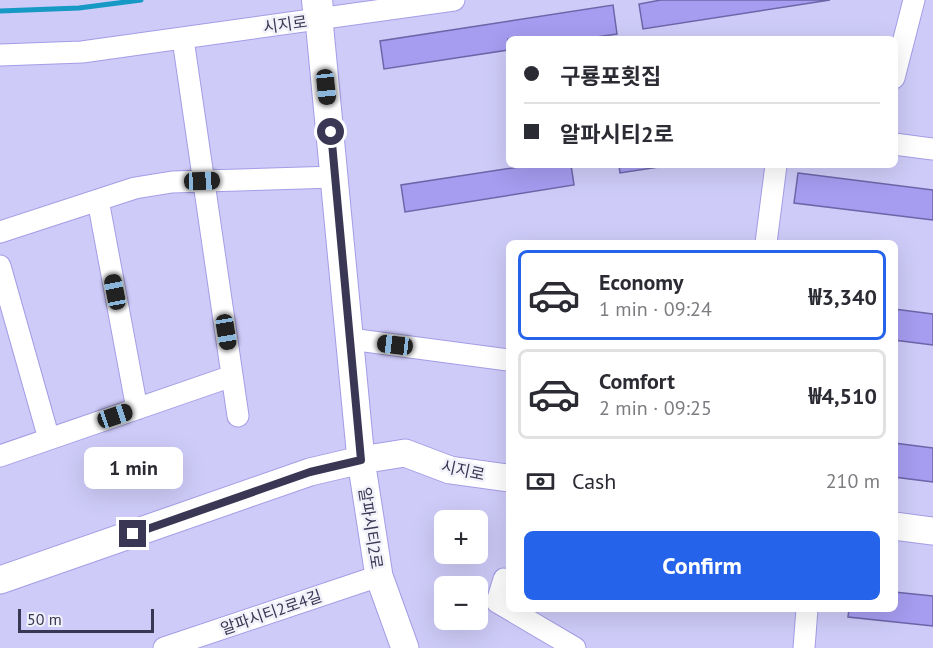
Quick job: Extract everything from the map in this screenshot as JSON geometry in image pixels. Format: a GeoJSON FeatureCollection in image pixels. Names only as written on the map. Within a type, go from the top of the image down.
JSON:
{"type":"FeatureCollection","features":[{"type":"Feature","properties":{"kind":"street"},"geometry":{"type":"LineString","coordinates":[[318,10],[454,0]]}},
{"type":"Feature","properties":{"kind":"street"},"geometry":{"type":"LineString","coordinates":[[898,62],[914,0]]}},
{"type":"Feature","properties":{"kind":"street","name":"시지로"},"geometry":{"type":"LineString","coordinates":[[0,55],[82,52],[183,39],[318,10],[361,460],[405,453],[450,470],[506,478]]}},
{"type":"Feature","properties":{"kind":"street"},"geometry":{"type":"LineString","coordinates":[[183,39],[238,416]]}},
{"type":"Feature","properties":{"kind":"street"},"geometry":{"type":"LineString","coordinates":[[898,145],[933,149]]}},
{"type":"Feature","properties":{"kind":"street"},"geometry":{"type":"LineString","coordinates":[[765,240],[776,168]]}},
{"type":"Feature","properties":{"kind":"street"},"geometry":{"type":"LineString","coordinates":[[0,232],[135,188],[202,181],[335,177]]}},
{"type":"Feature","properties":{"kind":"street"},"geometry":{"type":"LineString","coordinates":[[98,200],[137,409]]}},
{"type":"Feature","properties":{"kind":"street"},"geometry":{"type":"LineString","coordinates":[[0,266],[49,439]]}},
{"type":"Feature","properties":{"kind":"street"},"geometry":{"type":"LineString","coordinates":[[350,339],[506,360]]}},
{"type":"Feature","properties":{"kind":"street"},"geometry":{"type":"LineString","coordinates":[[0,456],[232,376]]}},
{"type":"Feature","properties":{"kind":"street"},"geometry":{"type":"LineString","coordinates":[[0,580],[310,472],[361,460]]}},
{"type":"Feature","properties":{"kind":"street","name":"알파시티2로"},"geometry":{"type":"LineString","coordinates":[[361,460],[379,576],[405,648]]}},
{"type":"Feature","properties":{"kind":"street"},"geometry":{"type":"LineString","coordinates":[[898,527],[933,531]]}},
{"type":"Feature","properties":{"kind":"street","name":"알파시티2로4길"},"geometry":{"type":"LineString","coordinates":[[164,648],[379,576]]}},
{"type":"Feature","properties":{"kind":"street"},"geometry":{"type":"LineString","coordinates":[[504,579],[497,602],[506,609]]}},
{"type":"Feature","properties":{"kind":"street"},"geometry":{"type":"LineString","coordinates":[[510,612],[547,641],[575,648]]}},
{"type":"Feature","properties":{"kind":"street"},"geometry":{"type":"LineString","coordinates":[[804,648],[807,612]]}},
{"type":"Feature","properties":{"kind":"building"},"geometry":{"type":"Polygon","coordinates":[[[661,0],[830,0],[643,29],[639,4],[661,0]]]}},
{"type":"Feature","properties":{"kind":"building"},"geometry":{"type":"Polygon","coordinates":[[[613,5],[617,34],[506,36],[506,50],[384,69],[380,41],[613,5]]]}},
{"type":"Feature","properties":{"kind":"building"},"geometry":{"type":"Polygon","coordinates":[[[512,168],[571,168],[574,185],[405,212],[401,185],[512,168]]]}},
{"type":"Feature","properties":{"kind":"building"},"geometry":{"type":"Polygon","coordinates":[[[619,168],[652,168],[620,173],[619,168]]]}},
{"type":"Feature","properties":{"kind":"building"},"geometry":{"type":"Polygon","coordinates":[[[798,173],[933,190],[933,220],[794,203],[798,173]]]}},
{"type":"Feature","properties":{"kind":"building"},"geometry":{"type":"Polygon","coordinates":[[[898,310],[933,314],[933,345],[898,341],[898,310]]]}},
{"type":"Feature","properties":{"kind":"building"},"geometry":{"type":"Polygon","coordinates":[[[898,444],[933,448],[933,482],[898,478],[898,444]]]}},
{"type":"Feature","properties":{"kind":"building"},"geometry":{"type":"Polygon","coordinates":[[[898,592],[933,596],[933,626],[848,617],[849,612],[898,612],[898,592]]]}},
{"type":"Feature","properties":{"kind":"waterway"},"geometry":{"type":"LineString","coordinates":[[0,11],[79,8],[141,0]]}},
{"type":"Feature","properties":{"kind":"route"},"geometry":{"type":"LineString","coordinates":[[133,534],[310,472],[361,460],[331,132]]}}]}
